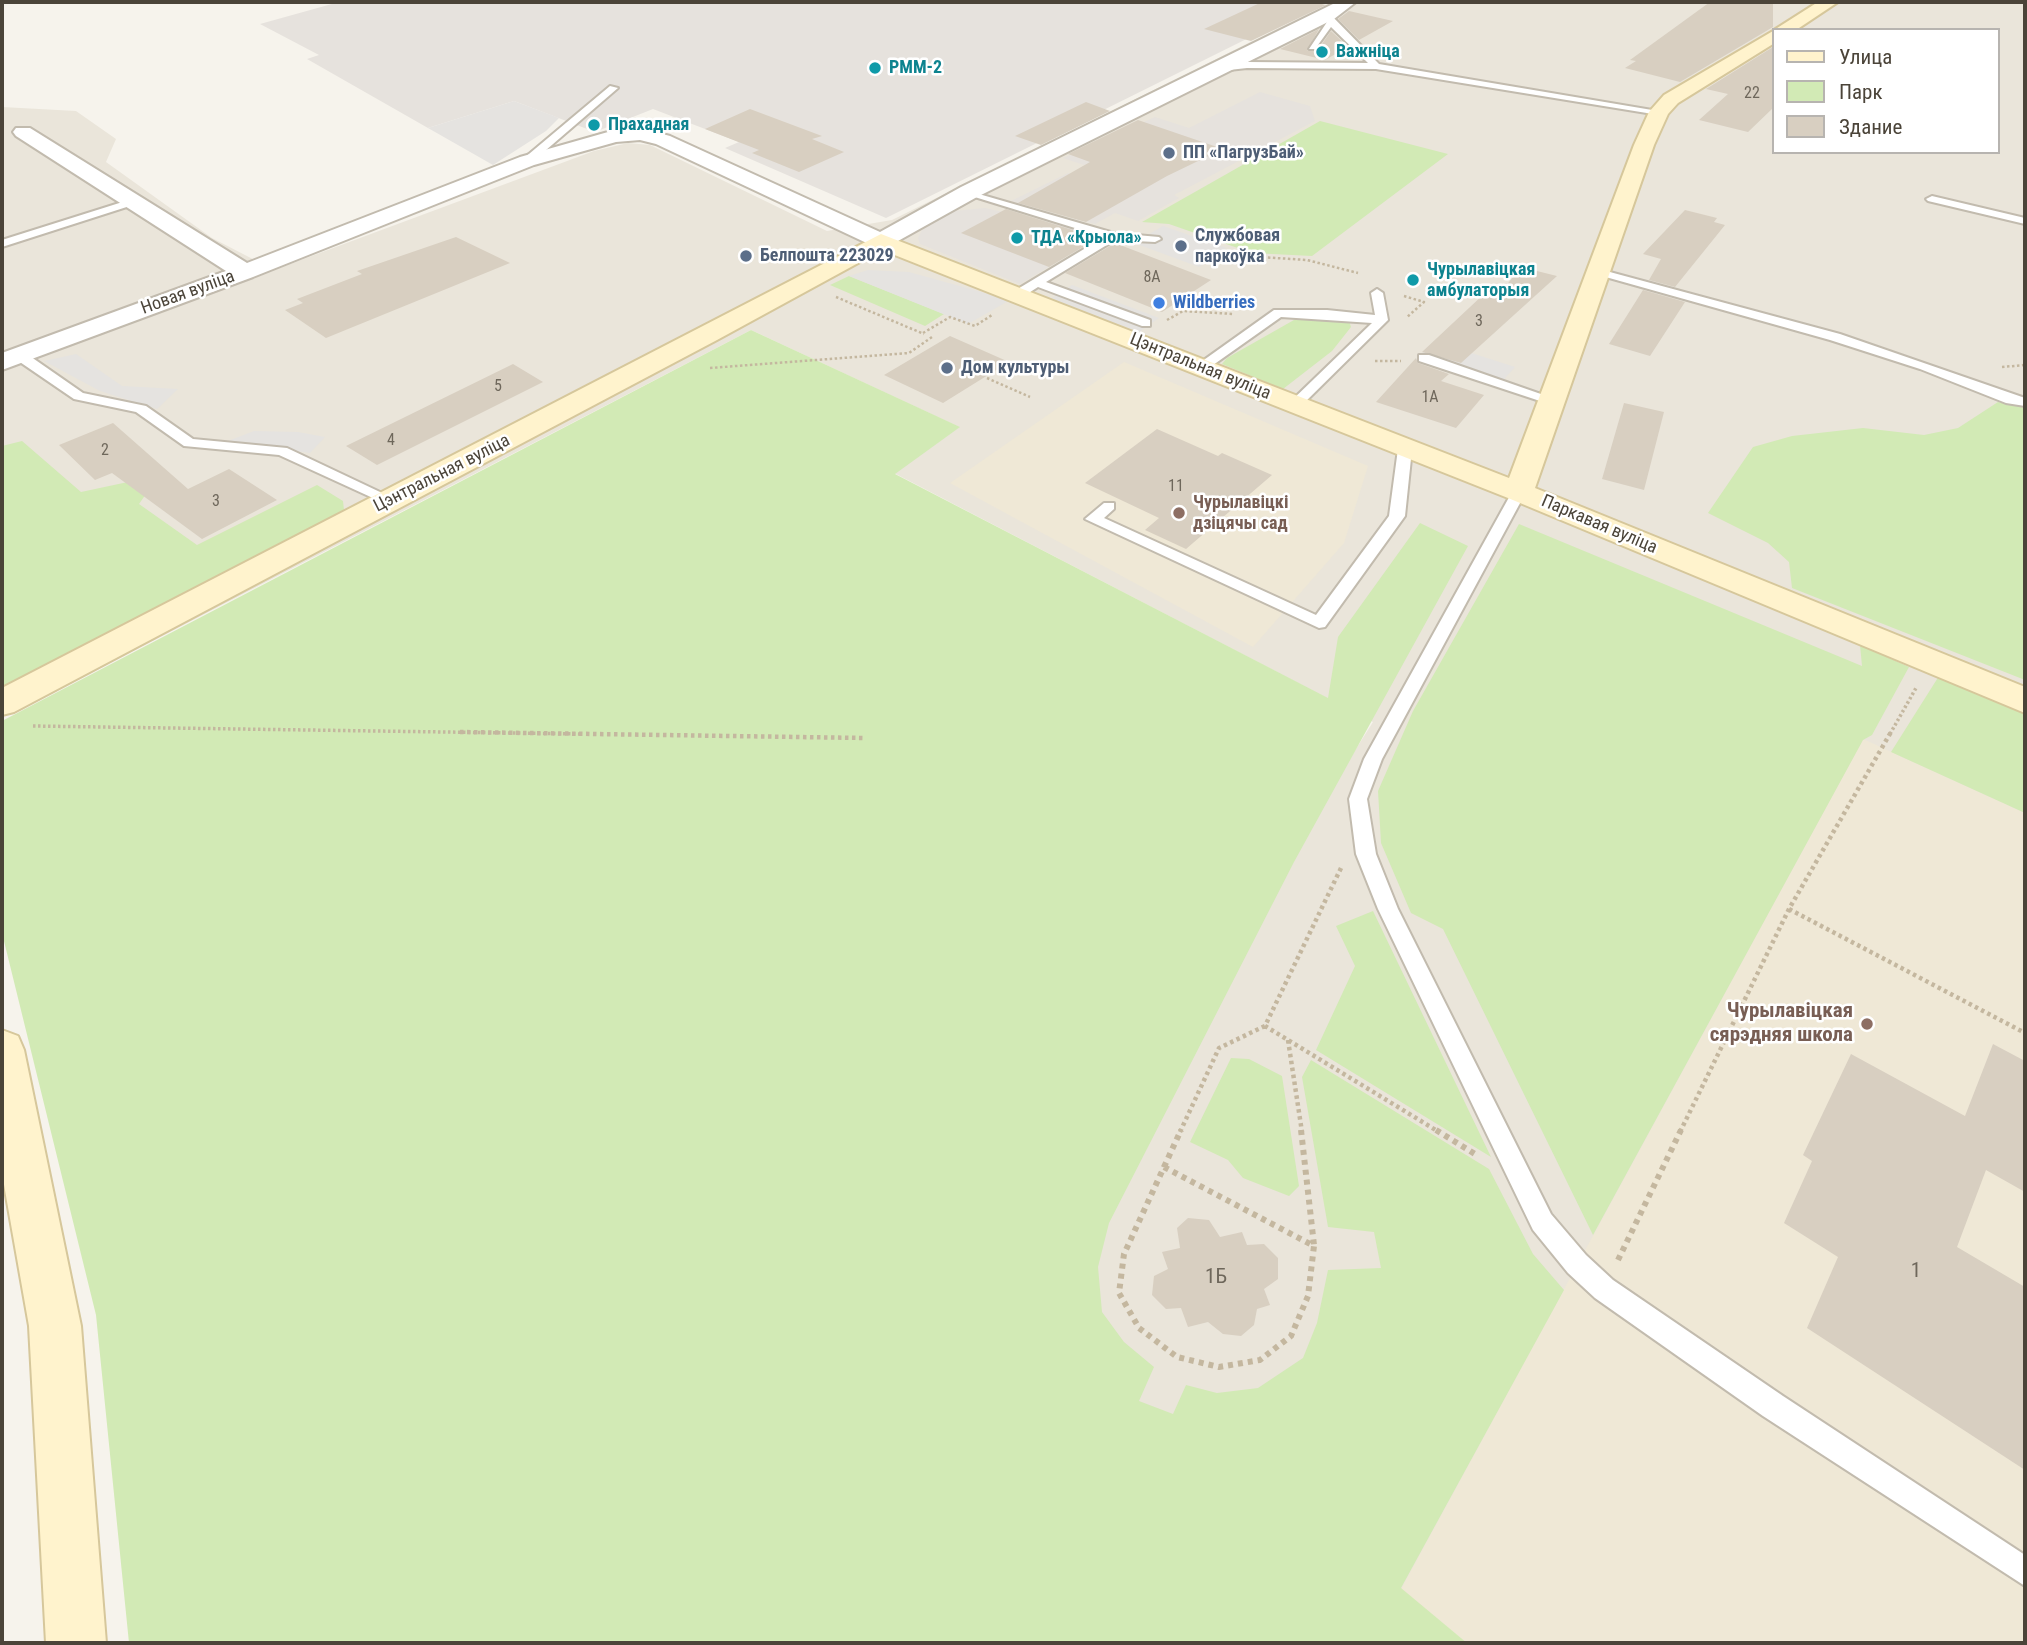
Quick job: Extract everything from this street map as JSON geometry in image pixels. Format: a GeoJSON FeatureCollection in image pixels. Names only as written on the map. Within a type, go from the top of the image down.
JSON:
{"type":"FeatureCollection","features":[{"type":"Feature","properties":{"kind":"street","name":"Цэнтральная вуліца"},"geometry":{"type":"LineString","coordinates":[[2,703],[649,366],[969,192],[1220,68],[1330,18],[1348,2]]}},
{"type":"Feature","properties":{"kind":"street"},"geometry":{"type":"LineString","coordinates":[[1786,28],[1830,2]]}},
{"type":"Feature","properties":{"kind":"street","name":"Паркавая вуліца"},"geometry":{"type":"LineString","coordinates":[[1772,37],[1671,99],[1659,112],[1519,492],[2025,701]]}},
{"type":"Feature","properties":{"kind":"street","name":"Новая вуліца"},"geometry":{"type":"LineString","coordinates":[[2,118],[12,135],[132,202],[245,272]]}},
{"type":"Feature","properties":{"kind":"street"},"geometry":{"type":"LineString","coordinates":[[245,272],[527,161],[615,135],[640,134],[663,140],[881,241]]}},
{"type":"Feature","properties":{"kind":"street","name":"Цэнтральная вуліца"},"geometry":{"type":"LineString","coordinates":[[881,241],[1029,288],[1201,367],[1519,492]]}},
{"type":"Feature","properties":{"kind":"street","name":"Новая вуліца"},"geometry":{"type":"LineString","coordinates":[[11,359],[245,272]]}},
{"type":"Feature","properties":{"kind":"street"},"geometry":{"type":"LineString","coordinates":[[2,1050],[55,1326],[76,1643]]}},
{"type":"Feature","properties":{"kind":"lane"},"geometry":{"type":"LineString","coordinates":[[1312,47],[1330,18],[1376,66]]}},
{"type":"Feature","properties":{"kind":"lane"},"geometry":{"type":"LineString","coordinates":[[1247,65],[1292,54]]}},
{"type":"Feature","properties":{"kind":"lane"},"geometry":{"type":"LineString","coordinates":[[1220,68],[1247,65],[1376,66],[1659,112]]}},
{"type":"Feature","properties":{"kind":"lane"},"geometry":{"type":"LineString","coordinates":[[527,161],[613,88]]}},
{"type":"Feature","properties":{"kind":"lane"},"geometry":{"type":"LineString","coordinates":[[969,192],[1113,236],[1154,239]]}},
{"type":"Feature","properties":{"kind":"lane"},"geometry":{"type":"LineString","coordinates":[[1932,200],[2025,221]]}},
{"type":"Feature","properties":{"kind":"lane"},"geometry":{"type":"LineString","coordinates":[[2,244],[132,202]]}},
{"type":"Feature","properties":{"kind":"lane"},"geometry":{"type":"LineString","coordinates":[[1029,288],[1113,236]]}},
{"type":"Feature","properties":{"kind":"lane"},"geometry":{"type":"LineString","coordinates":[[1599,271],[1835,337],[1925,366],[2011,400],[2025,402]]}},
{"type":"Feature","properties":{"kind":"lane"},"geometry":{"type":"LineString","coordinates":[[1029,288],[1146,323]]}},
{"type":"Feature","properties":{"kind":"lane"},"geometry":{"type":"LineString","coordinates":[[1377,293],[1382,320]]}},
{"type":"Feature","properties":{"kind":"lane"},"geometry":{"type":"LineString","coordinates":[[1201,367],[1278,313],[1327,314],[1382,320]]}},
{"type":"Feature","properties":{"kind":"lane"},"geometry":{"type":"LineString","coordinates":[[1294,405],[1382,320]]}},
{"type":"Feature","properties":{"kind":"lane"},"geometry":{"type":"LineString","coordinates":[[1424,358],[1551,400]]}},
{"type":"Feature","properties":{"kind":"lane"},"geometry":{"type":"LineString","coordinates":[[11,359],[79,396],[141,409],[189,443],[282,451],[391,500]]}},
{"type":"Feature","properties":{"kind":"lane"},"geometry":{"type":"LineString","coordinates":[[1109,506],[1093,519],[1319,623],[1397,516],[1405,449]]}},
{"type":"Feature","properties":{"kind":"lane"},"geometry":{"type":"LineString","coordinates":[[1519,492],[1373,760],[1358,800],[1366,854],[1388,909],[1542,1222],[1577,1265],[1604,1289],[1773,1406],[2025,1573]]}},
{"type":"Feature","properties":{"kind":"path"},"geometry":{"type":"LineString","coordinates":[[1213,254],[1307,260],[1358,273]]}},
{"type":"Feature","properties":{"kind":"path"},"geometry":{"type":"LineString","coordinates":[[649,366],[674,372],[909,353],[932,337],[804,284]]}},
{"type":"Feature","properties":{"kind":"path"},"geometry":{"type":"LineString","coordinates":[[1146,323],[1167,320],[1184,311],[1272,316]]}},
{"type":"Feature","properties":{"kind":"path"},"geometry":{"type":"LineString","coordinates":[[1369,362],[1403,361]]}},
{"type":"Feature","properties":{"kind":"path"},"geometry":{"type":"LineString","coordinates":[[987,378],[1030,397]]}},
{"type":"Feature","properties":{"kind":"path"},"geometry":{"type":"LineString","coordinates":[[1604,1289],[1789,909],[1930,663]]}},
{"type":"Feature","properties":{"kind":"path"},"geometry":{"type":"LineString","coordinates":[[29,726],[865,738]]}},
{"type":"Feature","properties":{"kind":"path"},"geometry":{"type":"LineString","coordinates":[[1288,1040],[1310,1190],[1314,1246],[1308,1296],[1291,1336],[1260,1360],[1219,1367],[1177,1357],[1139,1328],[1119,1293],[1124,1254],[1219,1048],[1265,1026],[1362,826]]}},
{"type":"Feature","properties":{"kind":"path"},"geometry":{"type":"LineString","coordinates":[[1789,909],[2025,1033]]}},
{"type":"Feature","properties":{"kind":"path"},"geometry":{"type":"LineString","coordinates":[[1265,1026],[1484,1160]]}},
{"type":"Feature","properties":{"kind":"path"},"geometry":{"type":"LineString","coordinates":[[1164,1167],[1314,1246]]}},
{"type":"Feature","properties":{"kind":"shaded area"},"geometry":{"type":"Polygon","coordinates":[[[339,2],[1321,2],[886,218],[725,148],[739,142],[653,109],[595,132],[514,101],[428,128],[307,59],[319,55],[260,24],[339,2]]]}},
{"type":"Feature","properties":{"kind":"shaded area"},"geometry":{"type":"Polygon","coordinates":[[[1331,2],[2025,2],[2025,1643],[1467,1643],[1401,1589],[1217,1608],[1022,1276],[1373,722],[894,473],[959,427],[751,330],[14,713],[2,712],[2,107],[76,111],[116,139],[106,162],[212,238],[274,270],[594,151],[628,143],[650,145],[827,231],[892,220],[1331,2]]]}},
{"type":"Feature","properties":{"kind":"shaded area"},"geometry":{"type":"Polygon","coordinates":[[[1260,92],[1310,106],[1315,121],[1174,195],[1179,198],[1138,221],[1115,213],[1095,224],[1011,201],[1068,173],[1090,181],[1105,172],[1063,158],[1155,117],[1189,128],[1260,92]]]}},
{"type":"Feature","properties":{"kind":"shaded area"},"geometry":{"type":"Polygon","coordinates":[[[514,101],[559,118],[546,131],[493,165],[428,128],[514,101]]]}},
{"type":"Feature","properties":{"kind":"shaded area"},"geometry":{"type":"Polygon","coordinates":[[[985,208],[1094,233],[1099,237],[1020,284],[920,244],[918,238],[922,230],[954,211],[985,208]]]}},
{"type":"Feature","properties":{"kind":"shaded area","name":"Службовая паркоўка"},"geometry":{"type":"Polygon","coordinates":[[[1163,226],[1227,248],[1199,267],[1134,243],[1163,226]]]}},
{"type":"Feature","properties":{"kind":"shaded area"},"geometry":{"type":"Polygon","coordinates":[[[868,270],[909,272],[1010,300],[968,324],[849,276],[868,270]]]}},
{"type":"Feature","properties":{"kind":"shaded area"},"geometry":{"type":"Polygon","coordinates":[[[1072,285],[1159,318],[1139,332],[1051,299],[1072,285]]]}},
{"type":"Feature","properties":{"kind":"shaded area"},"geometry":{"type":"Polygon","coordinates":[[[1434,341],[1515,367],[1497,387],[1416,360],[1434,341]]]}},
{"type":"Feature","properties":{"kind":"shaded area"},"geometry":{"type":"Polygon","coordinates":[[[76,354],[122,386],[178,389],[157,409],[100,391],[44,361],[76,354]]]}},
{"type":"Feature","properties":{"kind":"shaded area","name":"Чурылавіцкі дзіцячы сад"},"geometry":{"type":"Polygon","coordinates":[[[1124,362],[1368,466],[1344,543],[1253,647],[950,483],[1124,362]]]}},
{"type":"Feature","properties":{"kind":"shaded area"},"geometry":{"type":"Polygon","coordinates":[[[254,431],[298,432],[325,437],[310,453],[228,441],[254,431]]]}},
{"type":"Feature","properties":{"kind":"shaded area","name":"Чурылавіцкая сярэдняя школа"},"geometry":{"type":"Polygon","coordinates":[[[1863,739],[2025,813],[2025,1643],[1467,1643],[1401,1589],[1863,739]]]}},
{"type":"Feature","properties":{"kind":"green space"},"geometry":{"type":"Polygon","coordinates":[[[1320,121],[1448,154],[1312,256],[1252,253],[1169,224],[1142,222],[1320,121]]]}},
{"type":"Feature","properties":{"kind":"green space"},"geometry":{"type":"Polygon","coordinates":[[[849,276],[944,314],[925,326],[830,285],[849,276]]]}},
{"type":"Feature","properties":{"kind":"green space"},"geometry":{"type":"Polygon","coordinates":[[[1301,316],[1349,321],[1351,327],[1332,351],[1283,389],[1222,364],[1227,358],[1301,316]]]}},
{"type":"Feature","properties":{"kind":"green space"},"geometry":{"type":"Polygon","coordinates":[[[751,330],[960,427],[895,474],[1328,698],[1338,637],[1420,523],[1468,546],[1294,862],[1109,1223],[1098,1267],[1102,1312],[1124,1342],[1154,1367],[1139,1401],[1173,1414],[1186,1385],[1217,1393],[1258,1388],[1303,1358],[1317,1323],[1328,1270],[1381,1268],[1374,1232],[1328,1227],[1302,1077],[1311,1060],[1489,1169],[1533,1254],[1564,1290],[1401,1588],[1467,1643],[129,1643],[96,1315],[2,933],[2,721],[751,330]]]}},
{"type":"Feature","properties":{"kind":"green space"},"geometry":{"type":"Polygon","coordinates":[[[1998,402],[2025,408],[2025,680],[1792,588],[1789,562],[1768,543],[1708,513],[1753,447],[1792,436],[1863,428],[1924,435],[1958,428],[1998,402]]]}},
{"type":"Feature","properties":{"kind":"green space"},"geometry":{"type":"Polygon","coordinates":[[[22,441],[81,492],[142,479],[155,481],[139,504],[197,545],[317,485],[343,501],[344,510],[2,687],[2,446],[22,441]]]}},
{"type":"Feature","properties":{"kind":"green space"},"geometry":{"type":"Polygon","coordinates":[[[1519,524],[1862,666],[1860,645],[1909,667],[1872,735],[1863,740],[1593,1235],[1443,929],[1411,913],[1381,843],[1378,791],[1413,711],[1519,524]]]}},
{"type":"Feature","properties":{"kind":"green space"},"geometry":{"type":"Polygon","coordinates":[[[1939,676],[2025,712],[2025,813],[1891,752],[1939,676]]]}},
{"type":"Feature","properties":{"kind":"green space"},"geometry":{"type":"Polygon","coordinates":[[[1373,911],[1491,1157],[1316,1050],[1355,966],[1336,926],[1373,911]]]}},
{"type":"Feature","properties":{"kind":"green space"},"geometry":{"type":"Polygon","coordinates":[[[1231,1058],[1249,1059],[1282,1076],[1299,1186],[1289,1196],[1243,1178],[1228,1160],[1190,1142],[1231,1058]]]}},
{"type":"Feature","properties":{"kind":"building"},"geometry":{"type":"Polygon","coordinates":[[[1262,2],[1314,2],[1326,5],[1251,41],[1204,29],[1262,2]]]}},
{"type":"Feature","properties":{"kind":"building"},"geometry":{"type":"Polygon","coordinates":[[[1710,2],[1773,2],[1773,27],[1680,82],[1625,68],[1636,61],[1630,60],[1710,2]]]}},
{"type":"Feature","properties":{"kind":"building"},"geometry":{"type":"Polygon","coordinates":[[[1349,11],[1393,21],[1359,40],[1338,19],[1349,11]]]}},
{"type":"Feature","properties":{"kind":"building"},"geometry":{"type":"Polygon","coordinates":[[[1319,29],[1307,51],[1317,51],[1331,31],[1348,47],[1325,60],[1280,49],[1319,29]]]}},
{"type":"Feature","properties":{"kind":"building"},"geometry":{"type":"Polygon","coordinates":[[[1772,48],[1772,109],[1748,132],[1699,120],[1728,94],[1706,89],[1772,48]]]}},
{"type":"Feature","properties":{"kind":"building"},"geometry":{"type":"Polygon","coordinates":[[[1086,102],[1110,111],[1041,145],[1015,136],[1086,102]]]}},
{"type":"Feature","properties":{"kind":"building"},"geometry":{"type":"Polygon","coordinates":[[[750,109],[822,136],[812,139],[844,152],[799,172],[752,153],[759,150],[705,129],[750,109]]]}},
{"type":"Feature","properties":{"kind":"building"},"geometry":{"type":"Polygon","coordinates":[[[1138,120],[1223,149],[1167,176],[1086,222],[1018,203],[1090,162],[1068,154],[1138,120]]]}},
{"type":"Feature","properties":{"kind":"building","name":"ТДА «Крыола»"},"geometry":{"type":"Polygon","coordinates":[[[1006,209],[1098,238],[1049,267],[961,233],[1006,209]]]}},
{"type":"Feature","properties":{"kind":"building"},"geometry":{"type":"Polygon","coordinates":[[[1685,210],[1717,218],[1714,222],[1725,225],[1675,287],[1649,280],[1661,259],[1643,254],[1685,210]]]}},
{"type":"Feature","properties":{"kind":"building"},"geometry":{"type":"Polygon","coordinates":[[[456,237],[510,263],[326,338],[285,310],[303,303],[297,299],[362,274],[357,271],[456,237]]]}},
{"type":"Feature","properties":{"kind":"building"},"geometry":{"type":"Polygon","coordinates":[[[1115,243],[1211,280],[1162,312],[1065,273],[1115,243]]]}},
{"type":"Feature","properties":{"kind":"building"},"geometry":{"type":"Polygon","coordinates":[[[1521,267],[1557,276],[1461,363],[1422,352],[1485,293],[1497,297],[1521,267]]]}},
{"type":"Feature","properties":{"kind":"building"},"geometry":{"type":"Polygon","coordinates":[[[1643,290],[1685,302],[1650,356],[1609,344],[1643,290]]]}},
{"type":"Feature","properties":{"kind":"building","name":"Дом культуры"},"geometry":{"type":"Polygon","coordinates":[[[950,336],[1009,362],[943,403],[884,375],[950,336]]]}},
{"type":"Feature","properties":{"kind":"building"},"geometry":{"type":"Polygon","coordinates":[[[1416,358],[1418,363],[1449,374],[1441,381],[1484,395],[1456,428],[1376,402],[1416,358]]]}},
{"type":"Feature","properties":{"kind":"building"},"geometry":{"type":"Polygon","coordinates":[[[513,364],[543,382],[377,465],[346,446],[513,364]]]}},
{"type":"Feature","properties":{"kind":"building"},"geometry":{"type":"Polygon","coordinates":[[[1624,403],[1664,412],[1644,490],[1602,479],[1624,403]]]}},
{"type":"Feature","properties":{"kind":"building"},"geometry":{"type":"Polygon","coordinates":[[[113,423],[188,489],[229,469],[277,500],[202,539],[112,473],[95,480],[59,445],[113,423]]]}},
{"type":"Feature","properties":{"kind":"building"},"geometry":{"type":"Polygon","coordinates":[[[1157,429],[1218,456],[1222,453],[1272,475],[1186,549],[1145,530],[1159,518],[1085,483],[1157,429]]]}},
{"type":"Feature","properties":{"kind":"building"},"geometry":{"type":"Polygon","coordinates":[[[1993,1044],[2025,1061],[2025,1192],[1986,1170],[1957,1247],[2025,1287],[2025,1470],[1807,1328],[1838,1257],[1784,1223],[1812,1161],[1803,1155],[1851,1054],[1965,1116],[1993,1044]]]}},
{"type":"Feature","properties":{"kind":"building"},"geometry":{"type":"Polygon","coordinates":[[[1188,1218],[1209,1220],[1220,1237],[1242,1232],[1247,1245],[1264,1244],[1278,1258],[1278,1279],[1264,1289],[1270,1305],[1257,1309],[1254,1325],[1241,1336],[1223,1334],[1208,1322],[1188,1327],[1181,1308],[1166,1309],[1152,1295],[1154,1276],[1168,1269],[1162,1252],[1180,1248],[1177,1228],[1188,1218]]]}},
{"type":"Feature","properties":{"kind":"place","name":"Важніца"},"geometry":{"type":"Point","coordinates":[1322,52]}},
{"type":"Feature","properties":{"kind":"place","name":"РММ-2"},"geometry":{"type":"Point","coordinates":[875,68]}},
{"type":"Feature","properties":{"kind":"place","name":"Прахадная"},"geometry":{"type":"Point","coordinates":[594,125]}},
{"type":"Feature","properties":{"kind":"place","name":"ПП «ПагрузБай»"},"geometry":{"type":"Point","coordinates":[1169,153]}},
{"type":"Feature","properties":{"kind":"place","name":"ТДА «Крыола»"},"geometry":{"type":"Point","coordinates":[1017,238]}},
{"type":"Feature","properties":{"kind":"place","name":"Службовая паркоўка"},"geometry":{"type":"Point","coordinates":[1181,246]}},
{"type":"Feature","properties":{"kind":"place","name":"Белпошта 223029"},"geometry":{"type":"Point","coordinates":[746,256]}},
{"type":"Feature","properties":{"kind":"place","name":"Чурылавіцкая амбулаторыя"},"geometry":{"type":"Point","coordinates":[1413,280]}},
{"type":"Feature","properties":{"kind":"place","name":"Wildberries"},"geometry":{"type":"Point","coordinates":[1159,303]}},
{"type":"Feature","properties":{"kind":"place","name":"Дом культуры"},"geometry":{"type":"Point","coordinates":[947,368]}},
{"type":"Feature","properties":{"kind":"place","name":"Чурылавіцкі дзіцячы сад"},"geometry":{"type":"Point","coordinates":[1179,513]}},
{"type":"Feature","properties":{"kind":"place","name":"Чурылавіцкая сярэдняя школа"},"geometry":{"type":"Point","coordinates":[1867,1024]}}]}
